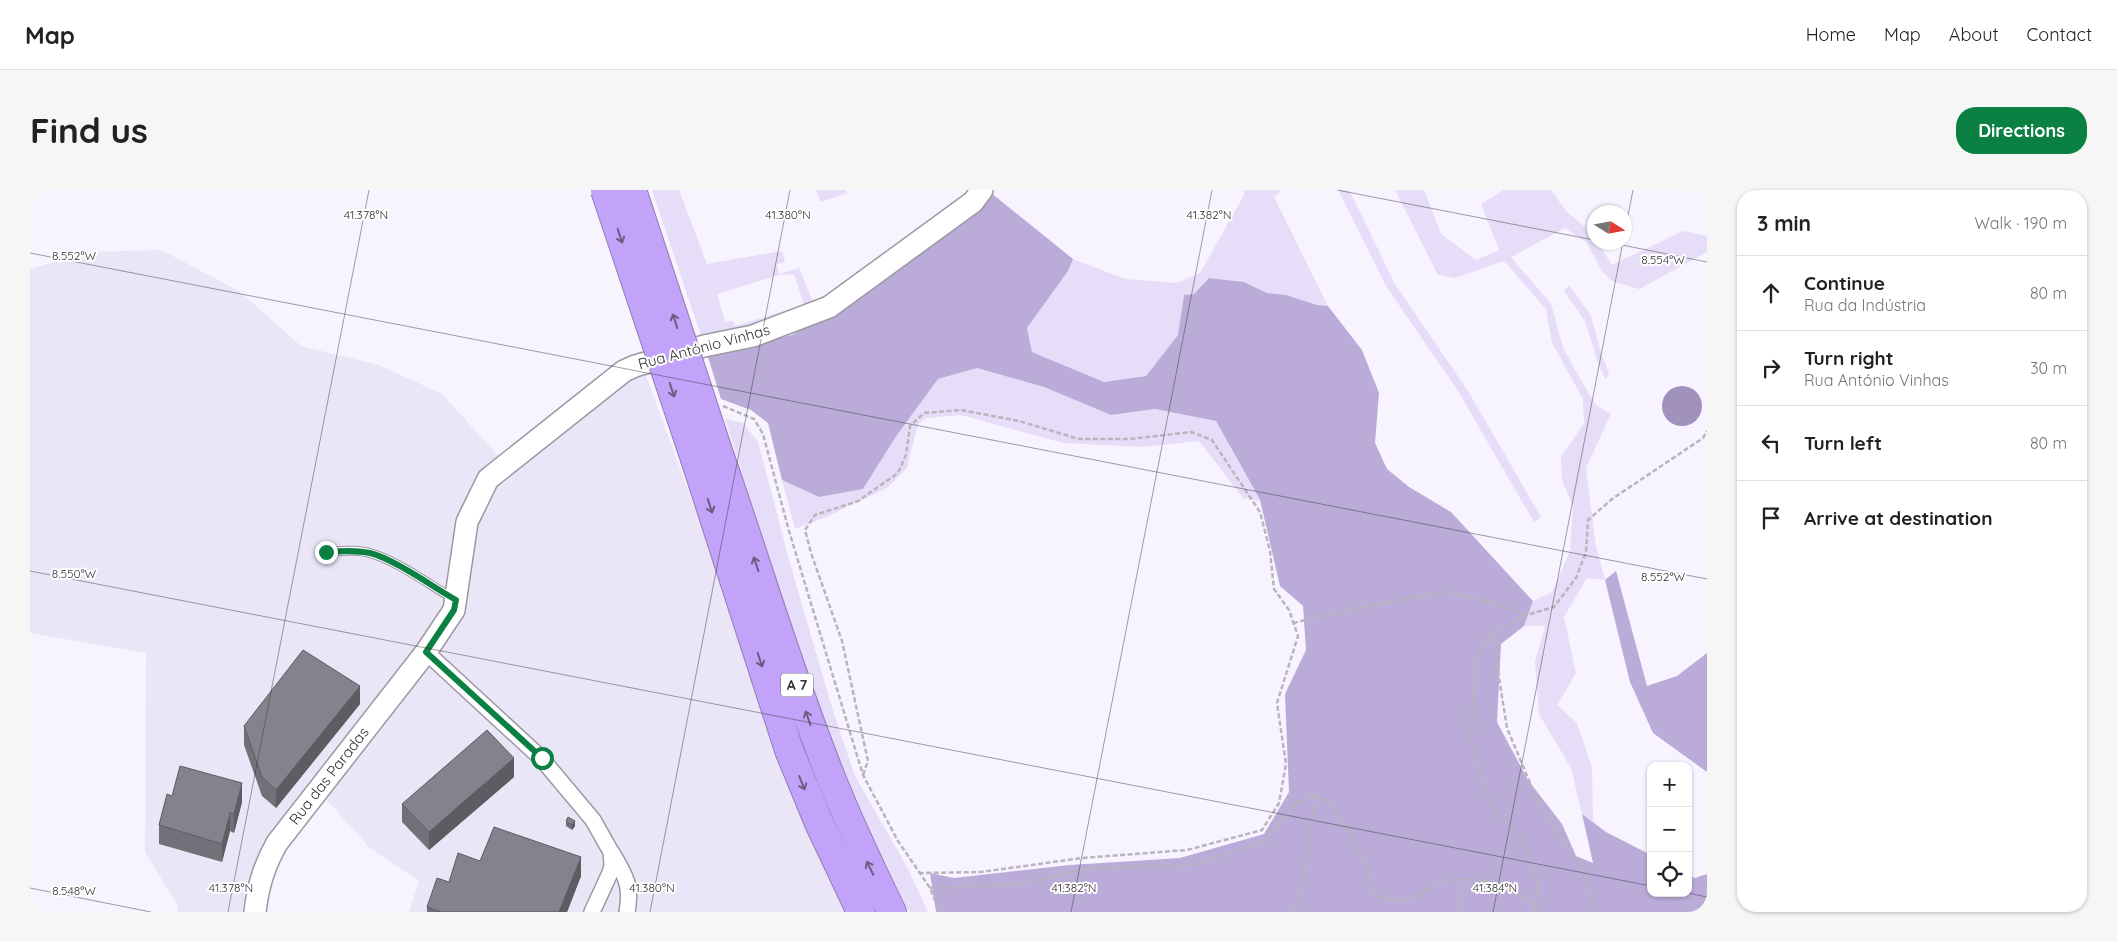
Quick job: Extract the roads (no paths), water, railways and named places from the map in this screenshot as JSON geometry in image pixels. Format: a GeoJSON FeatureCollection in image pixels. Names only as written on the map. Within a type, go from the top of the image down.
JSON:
{"type":"FeatureCollection","features":[{"type":"Feature","properties":{"kind":"highway","name":"A 7"},"geometry":{"type":"LineString","coordinates":[[605,190],[706,455],[792,672],[828,771],[861,849],[892,912]]}},
{"type":"Feature","properties":{"kind":"highway","name":"A 7"},"geometry":{"type":"LineString","coordinates":[[632,190],[790,750],[819,823],[861,912]]}},
{"type":"Feature","properties":{"kind":"street","name":"Rua António Vinhas"},"geometry":{"type":"LineString","coordinates":[[426,652],[454,610],[467,522],[488,479],[624,371],[640,364],[704,346],[753,336],[829,307],[973,202],[982,190]]}},
{"type":"Feature","properties":{"kind":"street"},"geometry":{"type":"LineString","coordinates":[[426,652],[542,758],[593,820],[627,878],[629,903],[627,912]]}},
{"type":"Feature","properties":{"kind":"street","name":"Rua das Paradas"},"geometry":{"type":"LineString","coordinates":[[255,912],[258,886],[263,870],[276,843],[426,652]]}},
{"type":"Feature","properties":{"kind":"street"},"geometry":{"type":"LineString","coordinates":[[592,912],[610,873],[611,852]]}},
{"type":"Feature","properties":{"kind":"lane"},"geometry":{"type":"LineString","coordinates":[[326,552],[346,551],[372,554],[416,576],[456,600]]}}]}
